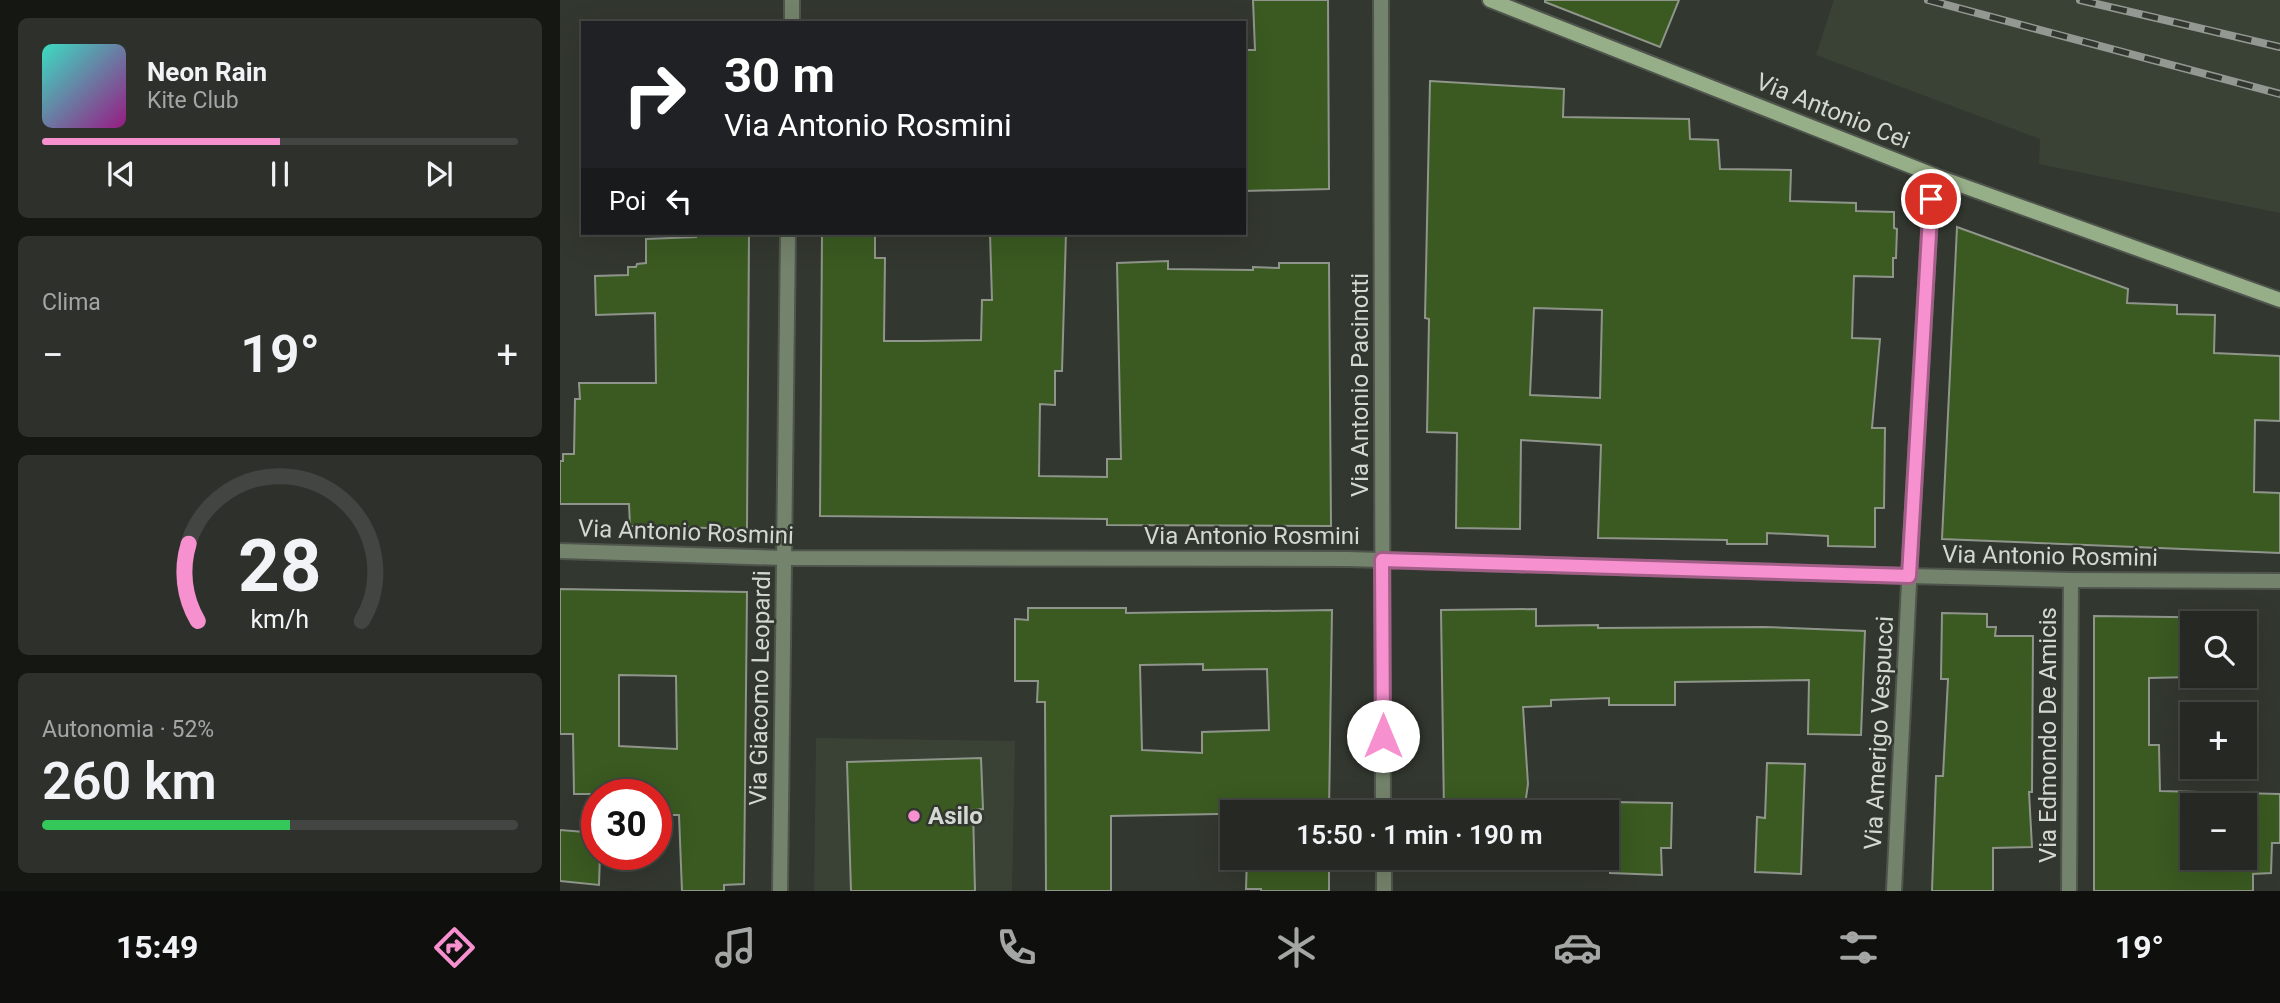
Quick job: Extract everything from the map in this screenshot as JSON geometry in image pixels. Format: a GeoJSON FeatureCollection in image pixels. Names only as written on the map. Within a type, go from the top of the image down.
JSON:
{"type":"FeatureCollection","features":[{"type":"Feature","properties":{"kind":"street"},"geometry":{"type":"LineString","coordinates":[[792,0],[792,21]]}},
{"type":"Feature","properties":{"kind":"street","name":"Via Antonio Pacinotti"},"geometry":{"type":"LineString","coordinates":[[1381,0],[1384,800]]}},
{"type":"Feature","properties":{"kind":"street","name":"Via Antonio Cei"},"geometry":{"type":"LineString","coordinates":[[1490,0],[1931,174],[2280,300]]}},
{"type":"Feature","properties":{"kind":"street","name":"Via Amerigo Vespucci"},"geometry":{"type":"LineString","coordinates":[[1894,891],[1931,199]]}},
{"type":"Feature","properties":{"kind":"street","name":"Via Giacomo Leopardi"},"geometry":{"type":"LineString","coordinates":[[780,891],[789,235]]}},
{"type":"Feature","properties":{"kind":"street","name":"Via Antonio Rosmini"},"geometry":{"type":"LineString","coordinates":[[560,551],[784,558],[1382,560],[2071,580],[2280,580]]}},
{"type":"Feature","properties":{"kind":"street","name":"Via Edmondo De Amicis"},"geometry":{"type":"LineString","coordinates":[[2070,891],[2071,580]]}},
{"type":"Feature","properties":{"kind":"street"},"geometry":{"type":"LineString","coordinates":[[1384,870],[1384,891]]}},
{"type":"Feature","properties":{"kind":"shaded area"},"geometry":{"type":"Polygon","coordinates":[[[1834,0],[2280,0],[2280,213],[2039,164],[2040,139],[1816,55],[1834,0]]]}},
{"type":"Feature","properties":{"kind":"shaded area","name":"Asilo"},"geometry":{"type":"Polygon","coordinates":[[[816,738],[1015,741],[1012,891],[814,891],[816,738]]]}},
{"type":"Feature","properties":{"kind":"building"},"geometry":{"type":"Polygon","coordinates":[[[1253,0],[1328,0],[1329,189],[1246,191],[1246,50],[1255,50],[1253,0]]]}},
{"type":"Feature","properties":{"kind":"building"},"geometry":{"type":"Polygon","coordinates":[[[1545,0],[1679,0],[1660,47],[1545,0]]]}},
{"type":"Feature","properties":{"kind":"building"},"geometry":{"type":"Polygon","coordinates":[[[1430,81],[1564,89],[1563,117],[1689,119],[1690,139],[1718,140],[1720,169],[1791,170],[1790,201],[1856,203],[1856,211],[1894,212],[1894,228],[1897,229],[1893,277],[1854,276],[1852,338],[1880,339],[1872,428],[1885,428],[1884,508],[1875,508],[1875,547],[1828,546],[1828,536],[1767,533],[1767,544],[1727,544],[1727,540],[1598,538],[1601,445],[1521,440],[1520,529],[1456,528],[1457,433],[1427,432],[1429,319],[1425,318],[1430,81]],[[1534,308],[1530,395],[1600,398],[1602,310],[1534,308]]]}},
{"type":"Feature","properties":{"kind":"building"},"geometry":{"type":"Polygon","coordinates":[[[1957,227],[2128,289],[2127,303],[2177,305],[2177,314],[2215,315],[2214,353],[2280,356],[2280,421],[2255,420],[2254,492],[2280,493],[2280,553],[1942,539],[1957,227]]]}},
{"type":"Feature","properties":{"kind":"building"},"geometry":{"type":"Polygon","coordinates":[[[749,235],[747,529],[630,526],[629,504],[560,504],[560,461],[563,461],[563,454],[574,454],[575,399],[580,399],[579,383],[656,383],[655,313],[596,315],[595,276],[628,275],[628,267],[646,263],[646,239],[749,235]]]}},
{"type":"Feature","properties":{"kind":"building"},"geometry":{"type":"Polygon","coordinates":[[[822,235],[875,235],[875,258],[885,258],[884,341],[923,341],[981,340],[982,300],[992,300],[990,235],[1066,235],[1062,371],[1055,371],[1055,405],[1040,404],[1039,476],[1107,477],[1107,459],[1121,459],[1117,263],[1168,261],[1168,269],[1253,270],[1253,267],[1279,268],[1279,263],[1329,263],[1331,526],[1107,525],[1107,519],[820,516],[822,235]]]}},
{"type":"Feature","properties":{"kind":"building"},"geometry":{"type":"Polygon","coordinates":[[[560,589],[747,592],[744,884],[724,885],[724,891],[682,891],[679,815],[672,815],[672,779],[581,779],[581,794],[574,794],[573,734],[560,734],[560,589]],[[619,675],[619,746],[677,749],[676,676],[619,675]]]}},
{"type":"Feature","properties":{"kind":"building"},"geometry":{"type":"Polygon","coordinates":[[[1028,608],[1126,608],[1126,613],[1332,610],[1329,800],[1220,800],[1220,814],[1111,816],[1111,891],[1046,891],[1045,702],[1037,702],[1038,681],[1015,681],[1015,619],[1028,620],[1028,608]],[[1203,664],[1140,665],[1142,750],[1202,753],[1202,732],[1269,730],[1267,669],[1203,670],[1203,664]]]}},
{"type":"Feature","properties":{"kind":"building"},"geometry":{"type":"Polygon","coordinates":[[[1536,609],[1536,626],[1765,627],[1865,631],[1861,735],[1808,734],[1809,680],[1675,682],[1675,705],[1609,705],[1609,698],[1551,700],[1551,706],[1523,707],[1528,784],[1526,800],[1444,800],[1441,610],[1536,609]]]}},
{"type":"Feature","properties":{"kind":"building"},"geometry":{"type":"Polygon","coordinates":[[[1942,613],[1987,614],[1987,627],[1996,627],[1995,636],[2033,636],[2032,792],[2029,792],[2032,847],[1993,848],[1993,891],[1932,891],[1936,776],[1943,776],[1948,679],[1941,679],[1942,613]]]}},
{"type":"Feature","properties":{"kind":"building"},"geometry":{"type":"Polygon","coordinates":[[[2094,616],[2180,617],[2180,677],[2149,678],[2149,745],[2159,745],[2160,791],[2240,793],[2180,793],[2180,870],[2257,870],[2257,793],[2280,794],[2280,843],[2272,843],[2271,873],[2253,874],[2253,891],[2094,891],[2094,616]]]}},
{"type":"Feature","properties":{"kind":"building"},"geometry":{"type":"Polygon","coordinates":[[[981,758],[983,809],[973,810],[975,891],[851,891],[847,762],[981,758]]]}},
{"type":"Feature","properties":{"kind":"building"},"geometry":{"type":"Polygon","coordinates":[[[1767,763],[1805,764],[1801,874],[1755,872],[1757,817],[1765,818],[1767,763]]]}},
{"type":"Feature","properties":{"kind":"building"},"geometry":{"type":"Polygon","coordinates":[[[1619,802],[1672,803],[1671,848],[1661,848],[1662,875],[1610,873],[1610,870],[1619,870],[1619,802]]]}},
{"type":"Feature","properties":{"kind":"building"},"geometry":{"type":"Polygon","coordinates":[[[560,830],[581,832],[581,870],[599,870],[599,885],[560,881],[560,830]]]}},
{"type":"Feature","properties":{"kind":"building"},"geometry":{"type":"Polygon","coordinates":[[[1247,870],[1329,870],[1329,891],[1246,889],[1247,870]]]}},
{"type":"Feature","properties":{"kind":"railway"},"geometry":{"type":"LineString","coordinates":[[1928,0],[2280,94]]}},
{"type":"Feature","properties":{"kind":"railway"},"geometry":{"type":"LineString","coordinates":[[2080,0],[2280,47]]}},
{"type":"Feature","properties":{"kind":"place","name":"Asilo"},"geometry":{"type":"Point","coordinates":[914,816]}},
{"type":"Feature","properties":{"kind":"route"},"geometry":{"type":"LineString","coordinates":[[1383,736],[1382,560],[1909,576],[1931,199]]}}]}
